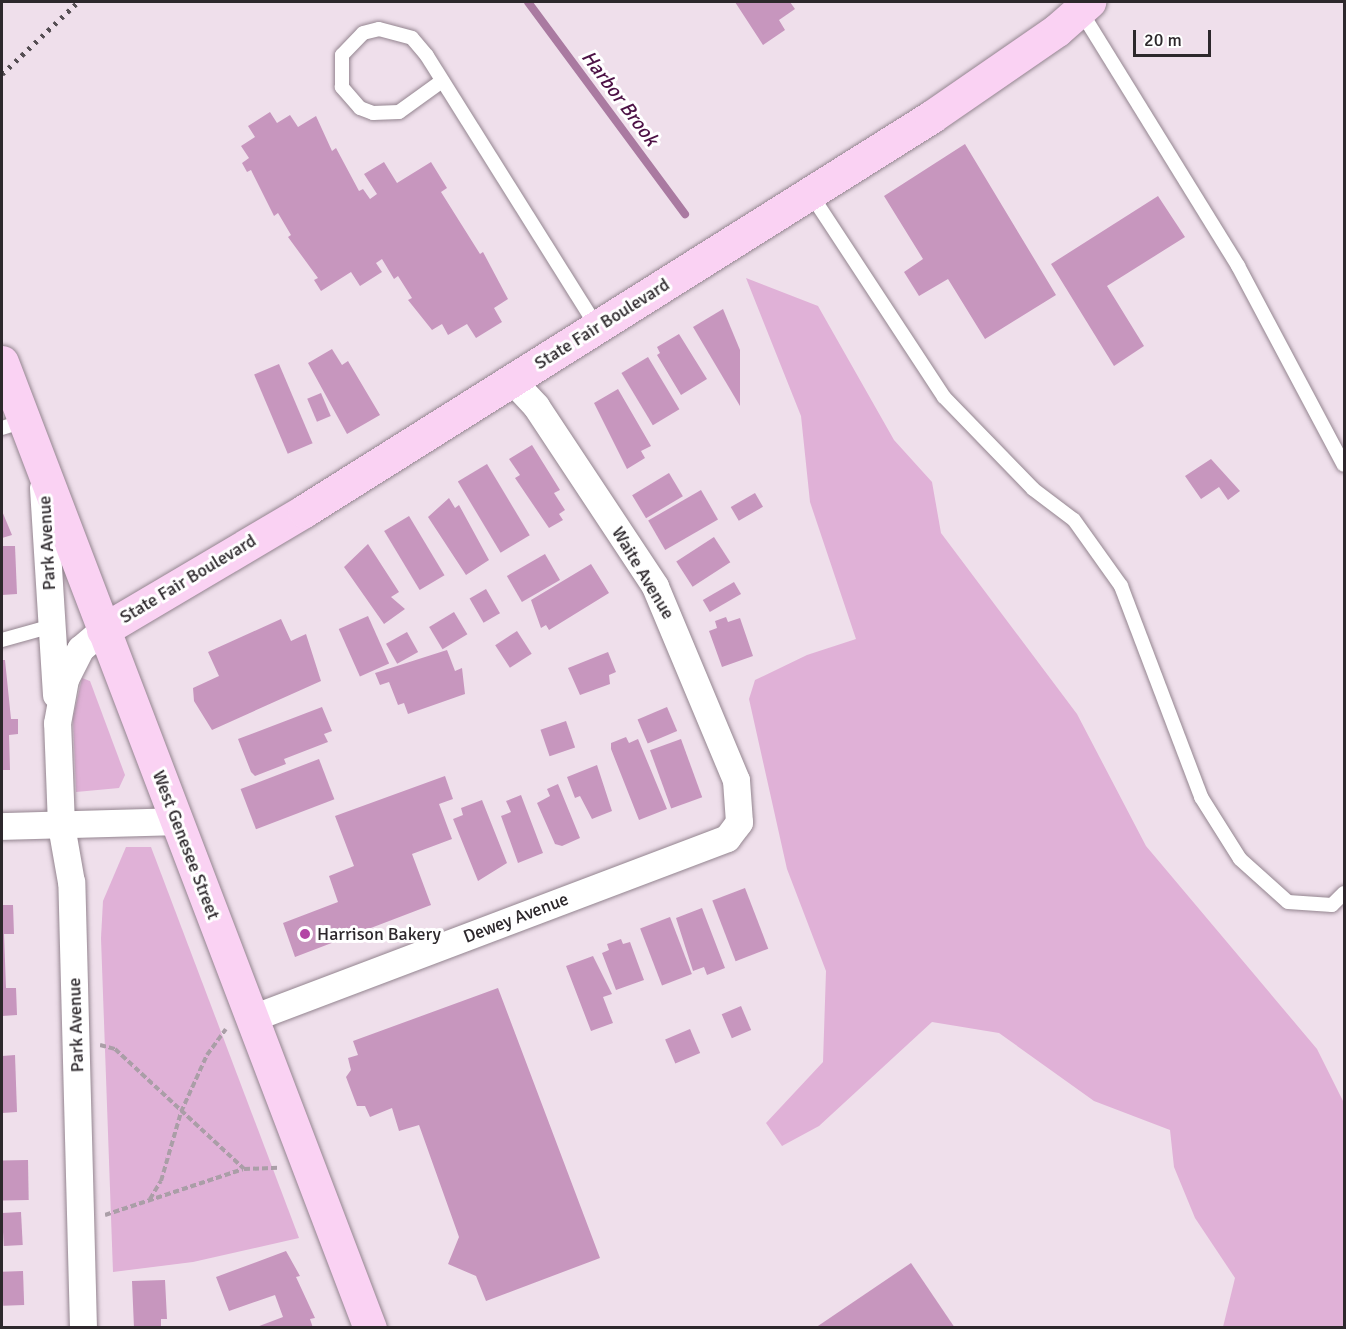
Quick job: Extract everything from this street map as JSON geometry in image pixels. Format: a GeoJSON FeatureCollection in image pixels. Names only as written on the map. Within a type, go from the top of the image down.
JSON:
{"type":"FeatureCollection","features":[{"type":"Feature","properties":{"kind":"main road","name":"State Fair Boulevard"},"geometry":{"type":"LineString","coordinates":[[103,630],[512,380],[931,117],[1085,5]]}},
{"type":"Feature","properties":{"kind":"main road","name":"West Genesee Street"},"geometry":{"type":"LineString","coordinates":[[2,362],[12,425],[42,471],[370,1328]]}},
{"type":"Feature","properties":{"kind":"street","name":"Waite Avenue"},"geometry":{"type":"LineString","coordinates":[[512,380],[536,406],[665,606],[736,780],[739,822]]}},
{"type":"Feature","properties":{"kind":"street","name":"Park Avenue"},"geometry":{"type":"LineString","coordinates":[[42,471],[61,825],[71,882],[83,1328]]}},
{"type":"Feature","properties":{"kind":"street","name":"Park Avenue"},"geometry":{"type":"LineString","coordinates":[[57,723],[65,680],[80,649],[103,630]]}},
{"type":"Feature","properties":{"kind":"street"},"geometry":{"type":"LineString","coordinates":[[2,826],[177,821]]}},
{"type":"Feature","properties":{"kind":"street","name":"Dewey Avenue"},"geometry":{"type":"LineString","coordinates":[[252,1018],[727,838],[739,822]]}},
{"type":"Feature","properties":{"kind":"lane"},"geometry":{"type":"LineString","coordinates":[[1085,5],[1238,266],[1344,465]]}},
{"type":"Feature","properties":{"kind":"lane"},"geometry":{"type":"LineString","coordinates":[[442,81],[399,112],[373,113],[360,108],[342,87],[342,55],[363,33],[396,31],[412,38],[442,81],[597,327]]}},
{"type":"Feature","properties":{"kind":"lane"},"geometry":{"type":"LineString","coordinates":[[810,193],[944,397],[1033,489],[1074,520],[1122,586],[1201,797],[1240,859],[1288,902],[1332,905],[1344,893]]}},
{"type":"Feature","properties":{"kind":"lane"},"geometry":{"type":"LineString","coordinates":[[2,640],[52,626]]}},
{"type":"Feature","properties":{"kind":"path"},"geometry":{"type":"LineString","coordinates":[[150,1199],[161,1181],[181,1112],[212,1044],[226,1029],[252,1018]]}},
{"type":"Feature","properties":{"kind":"path"},"geometry":{"type":"LineString","coordinates":[[76,1038],[115,1049],[244,1169]]}},
{"type":"Feature","properties":{"kind":"path"},"geometry":{"type":"LineString","coordinates":[[79,1225],[150,1199],[244,1169],[308,1164]]}},
{"type":"Feature","properties":{"kind":"shaded area"},"geometry":{"type":"Polygon","coordinates":[[[746,278],[818,306],[894,440],[932,482],[941,533],[1077,714],[1146,846],[1317,1049],[1344,1103],[1344,1327],[1223,1327],[1235,1278],[1195,1218],[1174,1167],[1170,1130],[1094,1101],[999,1033],[932,1022],[819,1126],[782,1146],[766,1123],[823,1062],[826,971],[787,869],[749,699],[755,680],[807,655],[856,639],[810,502],[801,416],[746,278]]]}},
{"type":"Feature","properties":{"kind":"shaded area"},"geometry":{"type":"Polygon","coordinates":[[[82,678],[90,681],[125,775],[119,788],[76,792],[73,718],[82,678]]]}},
{"type":"Feature","properties":{"kind":"shaded area"},"geometry":{"type":"Polygon","coordinates":[[[126,847],[151,847],[299,1238],[193,1262],[113,1272],[101,938],[103,901],[126,847]]]}},
{"type":"Feature","properties":{"kind":"building"},"geometry":{"type":"Polygon","coordinates":[[[735,2],[790,2],[795,9],[779,20],[785,30],[763,45],[735,2]]]}},
{"type":"Feature","properties":{"kind":"building"},"geometry":{"type":"Polygon","coordinates":[[[270,112],[277,123],[290,115],[298,127],[316,116],[332,151],[336,148],[359,191],[363,189],[370,199],[377,194],[364,174],[384,162],[397,183],[431,162],[447,188],[441,192],[480,254],[483,252],[508,299],[494,308],[502,322],[476,338],[467,324],[448,335],[442,324],[432,330],[408,300],[412,298],[398,276],[394,279],[382,259],[376,263],[382,272],[360,286],[351,272],[321,291],[314,280],[318,278],[288,237],[291,235],[278,213],[274,216],[251,170],[247,172],[242,163],[249,158],[241,146],[255,137],[248,126],[270,112]]]}},
{"type":"Feature","properties":{"kind":"building"},"geometry":{"type":"Polygon","coordinates":[[[965,144],[1056,295],[985,339],[948,279],[919,296],[904,272],[923,259],[884,196],[965,144]]]}},
{"type":"Feature","properties":{"kind":"building"},"geometry":{"type":"Polygon","coordinates":[[[1158,196],[1185,237],[1107,286],[1144,346],[1114,366],[1051,264],[1158,196]]]}},
{"type":"Feature","properties":{"kind":"building"},"geometry":{"type":"Polygon","coordinates":[[[723,309],[740,350],[740,406],[693,327],[723,309]]]}},
{"type":"Feature","properties":{"kind":"building"},"geometry":{"type":"Polygon","coordinates":[[[679,334],[707,379],[681,395],[657,355],[660,353],[657,347],[679,334]]]}},
{"type":"Feature","properties":{"kind":"building"},"geometry":{"type":"Polygon","coordinates":[[[332,349],[342,365],[348,361],[380,415],[347,434],[308,363],[332,349]]]}},
{"type":"Feature","properties":{"kind":"building"},"geometry":{"type":"Polygon","coordinates":[[[648,357],[679,409],[653,425],[621,373],[648,357]]]}},
{"type":"Feature","properties":{"kind":"building"},"geometry":{"type":"Polygon","coordinates":[[[279,364],[313,443],[288,454],[254,375],[279,364]]]}},
{"type":"Feature","properties":{"kind":"building"},"geometry":{"type":"Polygon","coordinates":[[[618,389],[651,446],[641,451],[645,458],[627,469],[594,403],[618,389]]]}},
{"type":"Feature","properties":{"kind":"building"},"geometry":{"type":"Polygon","coordinates":[[[321,393],[331,416],[317,422],[307,399],[321,393]]]}},
{"type":"Feature","properties":{"kind":"building"},"geometry":{"type":"Polygon","coordinates":[[[532,445],[560,490],[554,493],[565,510],[559,514],[563,520],[549,528],[515,478],[520,475],[509,459],[532,445]]]}},
{"type":"Feature","properties":{"kind":"building"},"geometry":{"type":"Polygon","coordinates":[[[1211,459],[1240,491],[1228,500],[1219,487],[1201,499],[1185,476],[1211,459]]]}},
{"type":"Feature","properties":{"kind":"building"},"geometry":{"type":"Polygon","coordinates":[[[487,464],[530,535],[501,553],[458,482],[487,464]]]}},
{"type":"Feature","properties":{"kind":"building"},"geometry":{"type":"Polygon","coordinates":[[[669,473],[683,496],[646,518],[632,495],[669,473]]]}},
{"type":"Feature","properties":{"kind":"building"},"geometry":{"type":"Polygon","coordinates":[[[701,490],[718,519],[665,550],[648,520],[701,490]]]}},
{"type":"Feature","properties":{"kind":"building"},"geometry":{"type":"Polygon","coordinates":[[[755,493],[763,507],[739,521],[731,507],[755,493]]]}},
{"type":"Feature","properties":{"kind":"building"},"geometry":{"type":"Polygon","coordinates":[[[449,498],[455,508],[459,505],[489,560],[466,575],[428,517],[449,498]]]}},
{"type":"Feature","properties":{"kind":"building"},"geometry":{"type":"Polygon","coordinates":[[[2,511],[12,535],[2,538],[2,511]]]}},
{"type":"Feature","properties":{"kind":"building"},"geometry":{"type":"Polygon","coordinates":[[[409,516],[445,575],[420,590],[384,531],[409,516]]]}},
{"type":"Feature","properties":{"kind":"building"},"geometry":{"type":"Polygon","coordinates":[[[714,537],[730,562],[693,587],[676,562],[714,537]]]}},
{"type":"Feature","properties":{"kind":"building"},"geometry":{"type":"Polygon","coordinates":[[[368,544],[399,592],[391,597],[405,609],[384,624],[344,567],[368,544]]]}},
{"type":"Feature","properties":{"kind":"building"},"geometry":{"type":"Polygon","coordinates":[[[2,546],[15,546],[17,594],[2,595],[2,546]]]}},
{"type":"Feature","properties":{"kind":"building"},"geometry":{"type":"Polygon","coordinates":[[[545,554],[560,580],[522,602],[507,576],[545,554]]]}},
{"type":"Feature","properties":{"kind":"building"},"geometry":{"type":"Polygon","coordinates":[[[591,564],[609,593],[549,630],[546,625],[541,628],[531,600],[591,564]]]}},
{"type":"Feature","properties":{"kind":"building"},"geometry":{"type":"Polygon","coordinates":[[[734,582],[741,594],[710,612],[703,600],[734,582]]]}},
{"type":"Feature","properties":{"kind":"building"},"geometry":{"type":"Polygon","coordinates":[[[486,589],[500,613],[484,623],[470,598],[486,589]]]}},
{"type":"Feature","properties":{"kind":"building"},"geometry":{"type":"Polygon","coordinates":[[[454,612],[467,634],[443,649],[429,627],[454,612]]]}},
{"type":"Feature","properties":{"kind":"building"},"geometry":{"type":"Polygon","coordinates":[[[368,616],[389,664],[360,677],[339,629],[368,616]]]}},
{"type":"Feature","properties":{"kind":"building"},"geometry":{"type":"Polygon","coordinates":[[[726,617],[728,622],[740,618],[753,656],[722,667],[709,631],[717,628],[715,621],[726,617]]]}},
{"type":"Feature","properties":{"kind":"building"},"geometry":{"type":"Polygon","coordinates":[[[281,619],[291,641],[306,634],[321,681],[212,730],[194,701],[193,688],[219,676],[208,652],[281,619]]]}},
{"type":"Feature","properties":{"kind":"building"},"geometry":{"type":"Polygon","coordinates":[[[517,631],[532,654],[510,668],[495,645],[517,631]]]}},
{"type":"Feature","properties":{"kind":"building"},"geometry":{"type":"Polygon","coordinates":[[[407,632],[418,652],[397,664],[386,644],[407,632]]]}},
{"type":"Feature","properties":{"kind":"building"},"geometry":{"type":"Polygon","coordinates":[[[447,650],[455,671],[462,668],[465,694],[408,714],[404,703],[398,705],[389,682],[380,685],[375,673],[447,650]]]}},
{"type":"Feature","properties":{"kind":"building"},"geometry":{"type":"Polygon","coordinates":[[[608,652],[616,672],[609,675],[610,684],[580,695],[568,668],[608,652]]]}},
{"type":"Feature","properties":{"kind":"building"},"geometry":{"type":"Polygon","coordinates":[[[2,660],[5,660],[11,719],[18,719],[18,734],[9,735],[10,770],[2,770],[2,660]]]}},
{"type":"Feature","properties":{"kind":"building"},"geometry":{"type":"Polygon","coordinates":[[[322,707],[332,731],[324,734],[328,742],[284,759],[286,764],[255,776],[251,772],[238,739],[322,707]]]}},
{"type":"Feature","properties":{"kind":"building"},"geometry":{"type":"Polygon","coordinates":[[[667,707],[677,731],[648,743],[638,720],[667,707]]]}},
{"type":"Feature","properties":{"kind":"building"},"geometry":{"type":"Polygon","coordinates":[[[566,721],[575,747],[550,756],[540,730],[566,721]]]}},
{"type":"Feature","properties":{"kind":"building"},"geometry":{"type":"Polygon","coordinates":[[[626,737],[629,743],[638,739],[667,809],[639,820],[611,749],[611,743],[626,737]]]}},
{"type":"Feature","properties":{"kind":"building"},"geometry":{"type":"Polygon","coordinates":[[[681,739],[702,797],[671,809],[650,750],[681,739]]]}},
{"type":"Feature","properties":{"kind":"building"},"geometry":{"type":"Polygon","coordinates":[[[319,759],[334,799],[256,829],[241,789],[319,759]]]}},
{"type":"Feature","properties":{"kind":"building"},"geometry":{"type":"Polygon","coordinates":[[[597,765],[612,811],[592,819],[580,796],[575,798],[567,777],[597,765]]]}},
{"type":"Feature","properties":{"kind":"building"},"geometry":{"type":"Polygon","coordinates":[[[445,776],[453,799],[439,804],[452,839],[412,854],[431,905],[295,957],[283,923],[338,902],[329,876],[354,866],[335,816],[445,776]]]}},
{"type":"Feature","properties":{"kind":"building"},"geometry":{"type":"Polygon","coordinates":[[[558,784],[580,838],[562,846],[555,844],[537,803],[550,796],[547,789],[558,784]]]}},
{"type":"Feature","properties":{"kind":"building"},"geometry":{"type":"Polygon","coordinates":[[[521,795],[543,853],[518,863],[501,816],[511,812],[506,801],[521,795]]]}},
{"type":"Feature","properties":{"kind":"building"},"geometry":{"type":"Polygon","coordinates":[[[482,800],[507,863],[478,881],[453,819],[463,815],[461,808],[482,800]]]}},
{"type":"Feature","properties":{"kind":"building"},"geometry":{"type":"Polygon","coordinates":[[[745,888],[768,949],[736,961],[712,901],[745,888]]]}},
{"type":"Feature","properties":{"kind":"building"},"geometry":{"type":"Polygon","coordinates":[[[2,905],[13,905],[14,934],[4,934],[6,988],[16,988],[17,1015],[2,1016],[2,905]]]}},
{"type":"Feature","properties":{"kind":"building"},"geometry":{"type":"Polygon","coordinates":[[[702,908],[725,968],[707,975],[704,967],[693,971],[676,918],[702,908]]]}},
{"type":"Feature","properties":{"kind":"building"},"geometry":{"type":"Polygon","coordinates":[[[670,917],[692,974],[662,985],[640,928],[670,917]]]}},
{"type":"Feature","properties":{"kind":"building"},"geometry":{"type":"Polygon","coordinates":[[[621,939],[623,944],[630,942],[644,980],[616,990],[602,953],[609,950],[607,944],[621,939]]]}},
{"type":"Feature","properties":{"kind":"building"},"geometry":{"type":"Polygon","coordinates":[[[593,956],[612,994],[603,997],[613,1023],[591,1031],[566,966],[593,956]]]}},
{"type":"Feature","properties":{"kind":"building"},"geometry":{"type":"Polygon","coordinates":[[[498,988],[600,1258],[486,1301],[476,1276],[448,1264],[459,1237],[419,1125],[399,1131],[392,1108],[370,1117],[365,1106],[357,1106],[346,1077],[351,1070],[348,1058],[358,1055],[353,1041],[498,988]]]}},
{"type":"Feature","properties":{"kind":"building"},"geometry":{"type":"Polygon","coordinates":[[[741,1006],[751,1030],[732,1038],[722,1014],[741,1006]]]}},
{"type":"Feature","properties":{"kind":"building"},"geometry":{"type":"Polygon","coordinates":[[[690,1029],[700,1053],[675,1063],[665,1040],[690,1029]]]}},
{"type":"Feature","properties":{"kind":"building"},"geometry":{"type":"Polygon","coordinates":[[[15,1055],[17,1112],[2,1113],[2,1056],[15,1055]]]}},
{"type":"Feature","properties":{"kind":"building"},"geometry":{"type":"Polygon","coordinates":[[[2,1160],[28,1160],[29,1200],[3,1200],[2,1160]]]}},
{"type":"Feature","properties":{"kind":"building"},"geometry":{"type":"Polygon","coordinates":[[[21,1212],[23,1245],[4,1246],[2,1213],[21,1212]]]}},
{"type":"Feature","properties":{"kind":"building"},"geometry":{"type":"Polygon","coordinates":[[[286,1251],[300,1276],[296,1277],[315,1318],[310,1319],[313,1328],[254,1328],[283,1317],[275,1295],[229,1311],[216,1277],[286,1251]]]}},
{"type":"Feature","properties":{"kind":"building"},"geometry":{"type":"Polygon","coordinates":[[[911,1263],[955,1328],[815,1328],[911,1263]]]}},
{"type":"Feature","properties":{"kind":"building"},"geometry":{"type":"Polygon","coordinates":[[[23,1271],[24,1305],[3,1306],[2,1272],[23,1271]]]}},
{"type":"Feature","properties":{"kind":"building"},"geometry":{"type":"Polygon","coordinates":[[[165,1280],[167,1319],[161,1319],[161,1327],[134,1328],[132,1281],[165,1280]]]}},
{"type":"Feature","properties":{"kind":"waterway","name":"Harbor Brook"},"geometry":{"type":"LineString","coordinates":[[528,2],[685,214]]}},
{"type":"Feature","properties":{"kind":"railway"},"geometry":{"type":"LineString","coordinates":[[2,74],[78,2]]}},
{"type":"Feature","properties":{"kind":"place","name":"Harrison Bakery"},"geometry":{"type":"Point","coordinates":[305,934]}}]}
